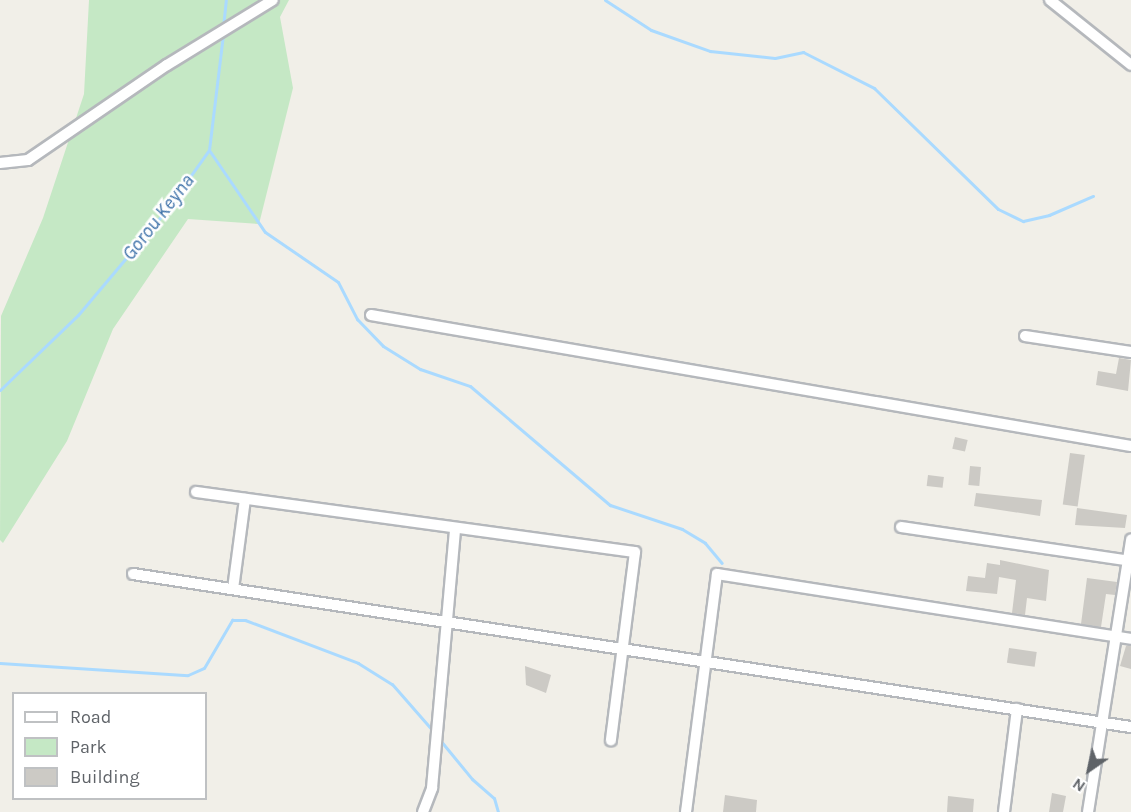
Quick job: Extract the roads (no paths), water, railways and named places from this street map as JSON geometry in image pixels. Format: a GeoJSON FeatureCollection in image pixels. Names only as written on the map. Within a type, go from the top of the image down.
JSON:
{"type":"FeatureCollection","features":[{"type":"Feature","properties":{"kind":"street"},"geometry":{"type":"LineString","coordinates":[[0,163],[28,160],[167,65],[273,0]]}},
{"type":"Feature","properties":{"kind":"street"},"geometry":{"type":"LineString","coordinates":[[1050,0],[1131,64]]}},
{"type":"Feature","properties":{"kind":"street"},"geometry":{"type":"LineString","coordinates":[[371,315],[1131,446]]}},
{"type":"Feature","properties":{"kind":"street"},"geometry":{"type":"LineString","coordinates":[[1025,336],[1131,352]]}},
{"type":"Feature","properties":{"kind":"street"},"geometry":{"type":"LineString","coordinates":[[196,492],[635,552],[611,740]]}},
{"type":"Feature","properties":{"kind":"street"},"geometry":{"type":"LineString","coordinates":[[233,589],[245,499]]}},
{"type":"Feature","properties":{"kind":"street"},"geometry":{"type":"LineString","coordinates":[[901,526],[1129,561]]}},
{"type":"Feature","properties":{"kind":"street"},"geometry":{"type":"LineString","coordinates":[[423,812],[432,788],[455,528]]}},
{"type":"Feature","properties":{"kind":"street"},"geometry":{"type":"LineString","coordinates":[[1088,812],[1131,539]]}},
{"type":"Feature","properties":{"kind":"street"},"geometry":{"type":"LineString","coordinates":[[133,574],[1131,727]]}},
{"type":"Feature","properties":{"kind":"street"},"geometry":{"type":"LineString","coordinates":[[686,812],[717,574],[1131,639]]}},
{"type":"Feature","properties":{"kind":"street"},"geometry":{"type":"LineString","coordinates":[[1004,812],[1017,709]]}},
{"type":"Feature","properties":{"kind":"waterway","name":"Gorou Keyna"},"geometry":{"type":"LineString","coordinates":[[223,27],[226,0]]}},
{"type":"Feature","properties":{"kind":"waterway"},"geometry":{"type":"LineString","coordinates":[[605,0],[651,30],[710,51],[775,58],[803,52],[874,88],[998,209],[1023,221],[1049,215],[1093,196]]}},
{"type":"Feature","properties":{"kind":"waterway","name":"Gorou Keyna"},"geometry":{"type":"LineString","coordinates":[[0,390],[78,315],[164,213],[209,150],[223,34]]}},
{"type":"Feature","properties":{"kind":"waterway"},"geometry":{"type":"LineString","coordinates":[[209,150],[265,232],[338,282],[357,319],[383,346],[420,369],[470,386],[610,505],[682,529],[705,543],[722,563]]}},
{"type":"Feature","properties":{"kind":"waterway"},"geometry":{"type":"LineString","coordinates":[[0,663],[188,675],[204,668],[232,620],[245,620],[358,663],[392,684],[434,732]]}},
{"type":"Feature","properties":{"kind":"waterway"},"geometry":{"type":"LineString","coordinates":[[440,740],[472,779],[494,798],[498,812]]}}]}
